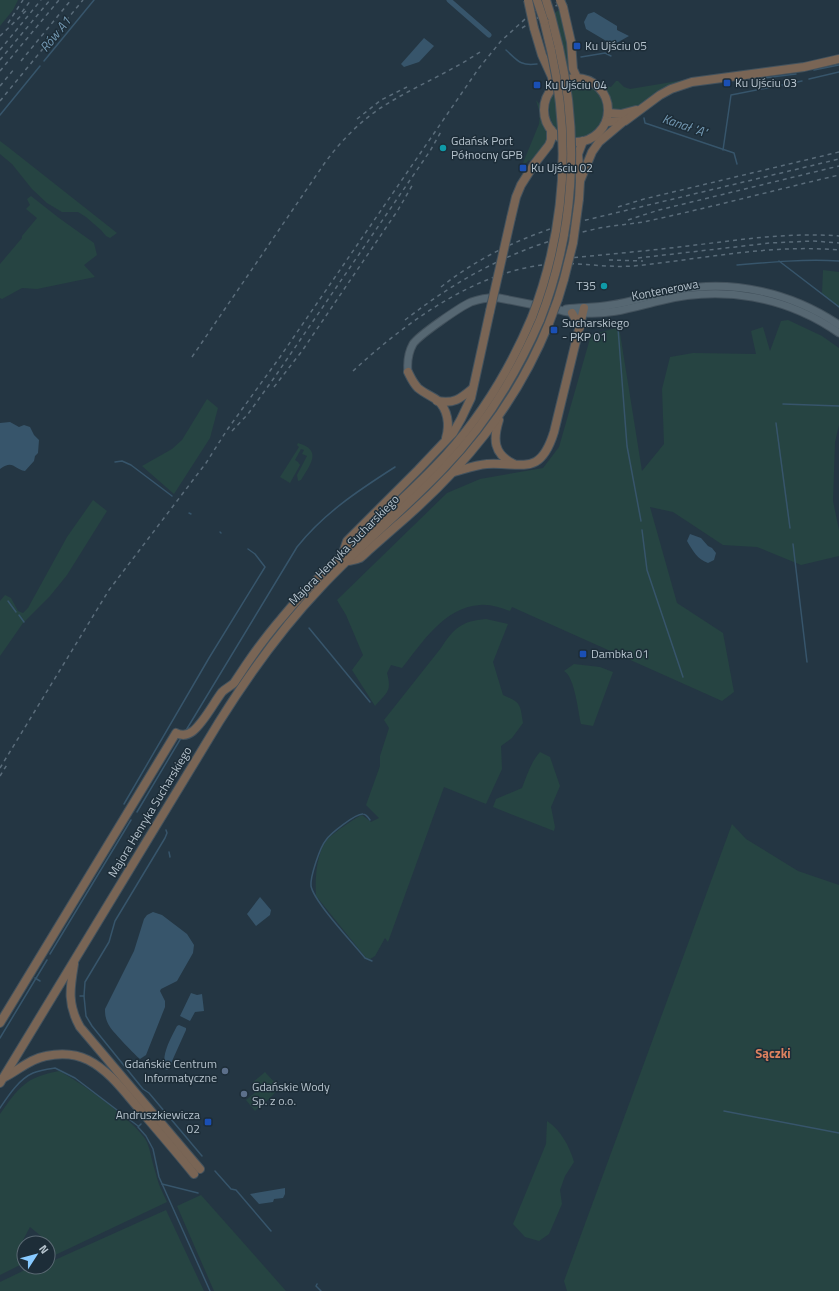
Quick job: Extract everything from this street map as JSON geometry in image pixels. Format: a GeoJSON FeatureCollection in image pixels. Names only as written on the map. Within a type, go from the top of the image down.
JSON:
{"type":"FeatureCollection","features":[{"type":"Feature","properties":{"kind":"highway"},"geometry":{"type":"LineString","coordinates":[[528,0],[542,56],[552,77],[553,88]]}},
{"type":"Feature","properties":{"kind":"highway","name":"Majora Henryka Sucharskiego"},"geometry":{"type":"LineString","coordinates":[[537,0],[555,49]]}},
{"type":"Feature","properties":{"kind":"highway","name":"Majora Henryka Sucharskiego"},"geometry":{"type":"LineString","coordinates":[[2,1080],[203,748],[264,654],[302,607],[345,562],[432,481],[469,441],[505,390],[527,348],[552,253],[558,223],[562,187],[563,144],[561,111],[551,16],[546,0]]}},
{"type":"Feature","properties":{"kind":"highway"},"geometry":{"type":"LineString","coordinates":[[561,4],[571,42],[573,69],[577,78]]}},
{"type":"Feature","properties":{"kind":"highway"},"geometry":{"type":"LineString","coordinates":[[580,181],[592,152],[599,142],[641,108],[671,89],[692,82],[796,68],[839,59]]}},
{"type":"Feature","properties":{"kind":"highway"},"geometry":{"type":"LineString","coordinates":[[577,78],[589,81],[599,88],[607,101],[608,113],[606,122],[599,132],[583,141],[566,140],[558,136],[551,130],[545,118],[544,106],[548,94],[553,88],[563,81],[577,78]]}},
{"type":"Feature","properties":{"kind":"highway"},"geometry":{"type":"LineString","coordinates":[[608,113],[620,114],[641,108]]}},
{"type":"Feature","properties":{"kind":"highway"},"geometry":{"type":"LineString","coordinates":[[606,122],[625,121]]}},
{"type":"Feature","properties":{"kind":"highway"},"geometry":{"type":"LineString","coordinates":[[343,553],[347,541],[445,442],[461,419],[469,403],[516,197],[521,185],[535,162],[549,145],[551,140],[551,130]]}},
{"type":"Feature","properties":{"kind":"highway"},"geometry":{"type":"LineString","coordinates":[[345,562],[360,558],[428,498],[453,472],[501,414],[524,376],[549,323],[568,266],[573,243],[579,199],[580,181],[578,154],[583,141]]}},
{"type":"Feature","properties":{"kind":"highway"},"geometry":{"type":"LineString","coordinates":[[453,472],[483,465],[526,466],[537,462],[544,456],[549,448],[554,432],[584,311]]}},
{"type":"Feature","properties":{"kind":"highway"},"geometry":{"type":"LineString","coordinates":[[572,313],[580,327]]}},
{"type":"Feature","properties":{"kind":"highway","name":"Majora Henryka Sucharskiego"},"geometry":{"type":"LineString","coordinates":[[0,1023],[176,733],[184,735],[193,731],[224,691],[233,684],[280,619],[300,596],[343,553],[428,474],[466,431],[500,382],[536,318]]}},
{"type":"Feature","properties":{"kind":"highway"},"geometry":{"type":"LineString","coordinates":[[408,372],[412,381],[417,387],[443,407],[448,421],[448,432],[445,442]]}},
{"type":"Feature","properties":{"kind":"highway"},"geometry":{"type":"LineString","coordinates":[[437,401],[449,403],[455,401],[472,389]]}},
{"type":"Feature","properties":{"kind":"highway"},"geometry":{"type":"LineString","coordinates":[[501,414],[495,432],[497,448],[503,458],[516,465]]}},
{"type":"Feature","properties":{"kind":"highway"},"geometry":{"type":"LineString","coordinates":[[2,1080],[28,1062],[45,1056],[67,1054],[87,1060],[97,1065],[117,1083],[197,1172],[80,1027],[73,1012],[70,995],[75,959]]}},
{"type":"Feature","properties":{"kind":"main road","name":"Kontenerowa"},"geometry":{"type":"LineString","coordinates":[[408,372],[409,356],[413,345],[417,340],[471,302],[483,299],[495,298],[572,313],[611,306],[689,288],[709,286],[730,287],[755,290],[788,299],[818,312],[839,325]]}},
{"type":"Feature","properties":{"kind":"main road","name":"Kontenerowa"},"geometry":{"type":"LineString","coordinates":[[560,310],[567,308],[594,314],[607,313],[690,295],[729,294],[757,297],[785,305],[816,319],[839,333]]}},
{"type":"Feature","properties":{"kind":"green space"},"geometry":{"type":"Polygon","coordinates":[[[0,0],[18,0],[13,10],[0,26],[0,0]]]}},
{"type":"Feature","properties":{"kind":"green space"},"geometry":{"type":"Polygon","coordinates":[[[561,9],[565,24],[570,67],[567,68],[554,13],[561,9]]]}},
{"type":"Feature","properties":{"kind":"green space"},"geometry":{"type":"Polygon","coordinates":[[[690,79],[633,109],[614,110],[607,95],[607,86],[611,87],[616,81],[624,87],[630,89],[690,79]]]}},
{"type":"Feature","properties":{"kind":"green space"},"geometry":{"type":"Polygon","coordinates":[[[575,82],[587,85],[596,91],[601,100],[603,110],[601,119],[596,128],[587,135],[575,138],[570,83],[575,82]]]}},
{"type":"Feature","properties":{"kind":"green space"},"geometry":{"type":"Polygon","coordinates":[[[556,91],[559,132],[552,123],[549,112],[550,101],[556,91]]]}},
{"type":"Feature","properties":{"kind":"green space"},"geometry":{"type":"Polygon","coordinates":[[[536,100],[540,105],[542,118],[548,131],[548,138],[540,151],[525,164],[523,163],[539,124],[540,114],[536,100]]]}},
{"type":"Feature","properties":{"kind":"green space"},"geometry":{"type":"Polygon","coordinates":[[[0,141],[117,233],[110,238],[78,212],[62,212],[47,203],[32,189],[12,164],[0,154],[0,141]]]}},
{"type":"Feature","properties":{"kind":"green space"},"geometry":{"type":"Polygon","coordinates":[[[31,196],[94,243],[97,255],[84,265],[95,277],[37,289],[22,288],[2,299],[0,298],[0,264],[37,218],[26,209],[30,205],[27,199],[31,196]]]}},
{"type":"Feature","properties":{"kind":"green space"},"geometry":{"type":"Polygon","coordinates":[[[823,270],[839,272],[839,307],[822,293],[823,270]]]}},
{"type":"Feature","properties":{"kind":"green space"},"geometry":{"type":"Polygon","coordinates":[[[788,320],[822,336],[839,348],[839,425],[835,442],[833,501],[839,530],[839,556],[801,565],[757,547],[723,545],[673,512],[650,507],[677,603],[723,633],[734,692],[722,701],[512,607],[510,611],[495,606],[480,605],[467,607],[455,612],[445,619],[426,638],[402,668],[391,665],[387,673],[389,688],[375,706],[352,670],[363,655],[346,615],[337,600],[447,493],[480,479],[543,468],[559,447],[591,335],[619,327],[642,471],[664,444],[662,389],[670,357],[693,353],[756,354],[751,331],[763,327],[770,351],[781,321],[788,320]]]}},
{"type":"Feature","properties":{"kind":"green space"},"geometry":{"type":"Polygon","coordinates":[[[207,399],[218,408],[210,438],[174,494],[142,466],[172,449],[182,440],[207,399]]]}},
{"type":"Feature","properties":{"kind":"green space"},"geometry":{"type":"Polygon","coordinates":[[[298,443],[306,446],[310,450],[312,454],[311,464],[301,480],[298,481],[297,475],[307,456],[302,454],[304,450],[301,449],[295,460],[300,465],[290,483],[280,477],[299,447],[297,445],[298,443]]]}},
{"type":"Feature","properties":{"kind":"green space"},"geometry":{"type":"Polygon","coordinates":[[[93,500],[107,511],[67,575],[50,596],[23,623],[0,656],[0,601],[5,595],[11,598],[18,611],[23,613],[28,608],[67,537],[93,500]]]}},
{"type":"Feature","properties":{"kind":"green space"},"geometry":{"type":"Polygon","coordinates":[[[486,619],[508,624],[493,662],[503,695],[519,704],[523,723],[512,738],[501,746],[502,769],[486,804],[444,787],[388,942],[385,938],[375,956],[370,959],[366,958],[316,896],[316,875],[320,854],[326,841],[353,820],[362,815],[371,822],[379,818],[366,805],[380,766],[380,756],[389,728],[384,720],[450,635],[465,624],[486,619]]]}},
{"type":"Feature","properties":{"kind":"green space"},"geometry":{"type":"Polygon","coordinates":[[[574,664],[600,667],[613,672],[593,726],[581,724],[576,695],[571,680],[564,671],[574,664]]]}},
{"type":"Feature","properties":{"kind":"green space"},"geometry":{"type":"Polygon","coordinates":[[[540,752],[550,757],[560,786],[551,807],[555,827],[554,831],[493,807],[496,799],[522,788],[532,764],[540,752]]]}},
{"type":"Feature","properties":{"kind":"green space"},"geometry":{"type":"Polygon","coordinates":[[[732,824],[746,839],[798,871],[839,885],[839,1291],[567,1291],[564,1281],[732,824]]]}},
{"type":"Feature","properties":{"kind":"green space"},"geometry":{"type":"Polygon","coordinates":[[[59,1071],[80,1083],[121,1114],[142,1134],[150,1150],[153,1166],[167,1202],[56,1255],[56,1235],[40,1235],[30,1227],[26,1235],[16,1235],[16,1267],[0,1275],[0,1114],[18,1090],[31,1080],[48,1073],[59,1071]]]}},
{"type":"Feature","properties":{"kind":"green space"},"geometry":{"type":"Polygon","coordinates":[[[265,1072],[275,1083],[277,1090],[255,1111],[246,1100],[258,1090],[252,1083],[265,1072]]]}},
{"type":"Feature","properties":{"kind":"green space"},"geometry":{"type":"Polygon","coordinates":[[[547,1121],[552,1124],[564,1139],[574,1162],[565,1176],[560,1190],[562,1204],[549,1234],[539,1241],[525,1237],[513,1224],[546,1144],[547,1121]]]}},
{"type":"Feature","properties":{"kind":"green space"},"geometry":{"type":"Polygon","coordinates":[[[201,1195],[286,1291],[214,1291],[177,1206],[201,1195]]]}},
{"type":"Feature","properties":{"kind":"green space"},"geometry":{"type":"Polygon","coordinates":[[[166,1210],[204,1291],[0,1291],[0,1282],[16,1274],[56,1275],[56,1259],[166,1210]]]}},
{"type":"Feature","properties":{"kind":"water"},"geometry":{"type":"Polygon","coordinates":[[[594,12],[617,26],[617,30],[629,36],[613,45],[586,29],[584,22],[588,14],[594,12]]]}},
{"type":"Feature","properties":{"kind":"water"},"geometry":{"type":"Polygon","coordinates":[[[424,38],[434,46],[419,62],[404,67],[401,64],[424,38]]]}},
{"type":"Feature","properties":{"kind":"water"},"geometry":{"type":"Polygon","coordinates":[[[10,422],[19,427],[24,425],[30,427],[34,435],[39,440],[38,453],[35,456],[34,461],[25,471],[11,465],[4,466],[0,469],[0,423],[10,422]]]}},
{"type":"Feature","properties":{"kind":"water"},"geometry":{"type":"Polygon","coordinates":[[[690,534],[701,538],[708,546],[712,548],[716,553],[714,560],[708,563],[696,554],[687,541],[690,534]]]}},
{"type":"Feature","properties":{"kind":"water"},"geometry":{"type":"Polygon","coordinates":[[[260,897],[271,910],[270,915],[256,926],[247,914],[260,897]]]}},
{"type":"Feature","properties":{"kind":"water"},"geometry":{"type":"Polygon","coordinates":[[[153,912],[162,915],[187,934],[194,945],[193,953],[177,981],[161,989],[160,991],[165,1001],[165,1007],[146,1055],[140,1059],[110,1027],[106,1018],[105,1009],[134,951],[144,919],[147,915],[153,912]]]}},
{"type":"Feature","properties":{"kind":"water"},"geometry":{"type":"Polygon","coordinates":[[[191,993],[197,995],[202,994],[204,1011],[195,1012],[190,1021],[180,1016],[191,993]]]}},
{"type":"Feature","properties":{"kind":"water"},"geometry":{"type":"Polygon","coordinates":[[[179,1025],[186,1028],[186,1030],[168,1070],[166,1070],[164,1059],[165,1053],[177,1026],[179,1025]]]}},
{"type":"Feature","properties":{"kind":"water"},"geometry":{"type":"Polygon","coordinates":[[[285,1188],[283,1198],[274,1199],[273,1202],[259,1204],[250,1194],[285,1188]]]}},
{"type":"Feature","properties":{"kind":"waterway","name":"Rów A1"},"geometry":{"type":"LineString","coordinates":[[44,61],[94,0]]}},
{"type":"Feature","properties":{"kind":"waterway","name":"Kanał \"A\""},"geometry":{"type":"LineString","coordinates":[[449,0],[489,35]]}},
{"type":"Feature","properties":{"kind":"waterway","name":"Kanał \"A\""},"geometry":{"type":"LineString","coordinates":[[506,50],[520,62],[537,64]]}},
{"type":"Feature","properties":{"kind":"waterway","name":"Kanał \"A\""},"geometry":{"type":"LineString","coordinates":[[581,57],[605,53],[611,56]]}},
{"type":"Feature","properties":{"kind":"waterway"},"geometry":{"type":"LineString","coordinates":[[814,70],[839,65]]}},
{"type":"Feature","properties":{"kind":"waterway","name":"Rów A1"},"geometry":{"type":"LineString","coordinates":[[0,115],[40,66]]}},
{"type":"Feature","properties":{"kind":"waterway"},"geometry":{"type":"LineString","coordinates":[[809,79],[839,72]]}},
{"type":"Feature","properties":{"kind":"waterway"},"geometry":{"type":"LineString","coordinates":[[757,79],[796,74]]}},
{"type":"Feature","properties":{"kind":"waterway"},"geometry":{"type":"LineString","coordinates":[[723,150],[731,95],[802,81]]}},
{"type":"Feature","properties":{"kind":"waterway","name":"Kanał \"A\""},"geometry":{"type":"LineString","coordinates":[[644,118],[645,123],[734,153],[737,164]]}},
{"type":"Feature","properties":{"kind":"waterway"},"geometry":{"type":"LineString","coordinates":[[737,265],[775,262],[826,260],[839,261]]}},
{"type":"Feature","properties":{"kind":"waterway"},"geometry":{"type":"LineString","coordinates":[[779,261],[839,307]]}},
{"type":"Feature","properties":{"kind":"waterway"},"geometry":{"type":"LineString","coordinates":[[618,328],[627,446],[641,521]]}},
{"type":"Feature","properties":{"kind":"waterway"},"geometry":{"type":"LineString","coordinates":[[783,404],[839,406]]}},
{"type":"Feature","properties":{"kind":"waterway"},"geometry":{"type":"LineString","coordinates":[[776,423],[790,528]]}},
{"type":"Feature","properties":{"kind":"waterway"},"geometry":{"type":"LineString","coordinates":[[115,462],[122,461],[131,465],[172,496]]}},
{"type":"Feature","properties":{"kind":"waterway"},"geometry":{"type":"LineString","coordinates":[[185,732],[297,547],[330,513],[355,493],[395,467]]}},
{"type":"Feature","properties":{"kind":"waterway"},"geometry":{"type":"LineString","coordinates":[[642,530],[647,570],[683,677]]}},
{"type":"Feature","properties":{"kind":"waterway"},"geometry":{"type":"LineString","coordinates":[[793,544],[807,662]]}},
{"type":"Feature","properties":{"kind":"waterway"},"geometry":{"type":"LineString","coordinates":[[124,804],[209,658],[265,567],[255,554],[248,549]]}},
{"type":"Feature","properties":{"kind":"waterway"},"geometry":{"type":"LineString","coordinates":[[8,601],[16,612]]}},
{"type":"Feature","properties":{"kind":"waterway"},"geometry":{"type":"LineString","coordinates":[[19,615],[24,622]]}},
{"type":"Feature","properties":{"kind":"waterway"},"geometry":{"type":"LineString","coordinates":[[309,628],[370,702]]}},
{"type":"Feature","properties":{"kind":"waterway"},"geometry":{"type":"LineString","coordinates":[[137,812],[181,738]]}},
{"type":"Feature","properties":{"kind":"waterway"},"geometry":{"type":"LineString","coordinates":[[370,820],[363,814],[355,817],[343,824],[328,837],[318,855],[312,876],[311,886],[319,902],[335,922],[365,958],[372,961]]}},
{"type":"Feature","properties":{"kind":"waterway"},"geometry":{"type":"LineString","coordinates":[[50,954],[131,820]]}},
{"type":"Feature","properties":{"kind":"waterway"},"geometry":{"type":"LineString","coordinates":[[84,996],[85,982],[109,942],[115,921],[165,838],[167,833],[166,830]]}},
{"type":"Feature","properties":{"kind":"waterway"},"geometry":{"type":"LineString","coordinates":[[169,852],[170,857]]}},
{"type":"Feature","properties":{"kind":"waterway"},"geometry":{"type":"LineString","coordinates":[[0,1038],[47,960]]}},
{"type":"Feature","properties":{"kind":"waterway"},"geometry":{"type":"LineString","coordinates":[[35,978],[40,981]]}},
{"type":"Feature","properties":{"kind":"waterway"},"geometry":{"type":"LineString","coordinates":[[80,996],[84,996],[86,1016],[92,1026],[143,1089],[149,1093],[202,1156]]}},
{"type":"Feature","properties":{"kind":"waterway"},"geometry":{"type":"LineString","coordinates":[[0,1108],[14,1088],[23,1079],[38,1071],[55,1068],[75,1078],[138,1126]]}},
{"type":"Feature","properties":{"kind":"waterway"},"geometry":{"type":"LineString","coordinates":[[724,1111],[839,1133]]}},
{"type":"Feature","properties":{"kind":"waterway"},"geometry":{"type":"LineString","coordinates":[[141,1124],[138,1127],[146,1136],[153,1149],[159,1177],[210,1291]]}},
{"type":"Feature","properties":{"kind":"waterway"},"geometry":{"type":"LineString","coordinates":[[215,1171],[231,1189],[236,1190],[271,1231]]}},
{"type":"Feature","properties":{"kind":"waterway"},"geometry":{"type":"LineString","coordinates":[[162,1184],[198,1193]]}},
{"type":"Feature","properties":{"kind":"waterway"},"geometry":{"type":"LineString","coordinates":[[317,1284],[316,1286],[321,1291]]}},
{"type":"Feature","properties":{"kind":"railway"},"geometry":{"type":"LineString","coordinates":[[8,23],[23,0]]}},
{"type":"Feature","properties":{"kind":"railway"},"geometry":{"type":"LineString","coordinates":[[22,12],[31,0]]}},
{"type":"Feature","properties":{"kind":"railway"},"geometry":{"type":"LineString","coordinates":[[0,50],[41,0]]}},
{"type":"Feature","properties":{"kind":"railway"},"geometry":{"type":"LineString","coordinates":[[0,60],[50,0]]}},
{"type":"Feature","properties":{"kind":"railway"},"geometry":{"type":"LineString","coordinates":[[0,71],[59,0]]}},
{"type":"Feature","properties":{"kind":"railway"},"geometry":{"type":"LineString","coordinates":[[21,61],[71,0]]}},
{"type":"Feature","properties":{"kind":"railway"},"geometry":{"type":"LineString","coordinates":[[0,101],[83,0]]}},
{"type":"Feature","properties":{"kind":"railway"},"geometry":{"type":"LineString","coordinates":[[0,768],[109,590],[206,463],[227,430],[280,357],[479,68],[501,41],[546,0]]}},
{"type":"Feature","properties":{"kind":"railway"},"geometry":{"type":"LineString","coordinates":[[522,28],[565,0]]}},
{"type":"Feature","properties":{"kind":"railway"},"geometry":{"type":"LineString","coordinates":[[0,36],[27,10]]}},
{"type":"Feature","properties":{"kind":"railway"},"geometry":{"type":"LineString","coordinates":[[192,357],[324,164],[343,140],[365,119],[382,107],[483,50]]}},
{"type":"Feature","properties":{"kind":"railway"},"geometry":{"type":"LineString","coordinates":[[0,86],[15,68]]}},
{"type":"Feature","properties":{"kind":"railway"},"geometry":{"type":"LineString","coordinates":[[357,119],[381,100],[407,87]]}},
{"type":"Feature","properties":{"kind":"railway"},"geometry":{"type":"LineString","coordinates":[[232,431],[248,414],[274,378],[430,151],[442,130]]}},
{"type":"Feature","properties":{"kind":"railway"},"geometry":{"type":"LineString","coordinates":[[618,207],[644,199],[839,152]]}},
{"type":"Feature","properties":{"kind":"railway"},"geometry":{"type":"LineString","coordinates":[[441,287],[467,268],[494,253],[523,239],[553,228],[839,159]]}},
{"type":"Feature","properties":{"kind":"railway"},"geometry":{"type":"LineString","coordinates":[[628,220],[659,210],[839,166]]}},
{"type":"Feature","properties":{"kind":"railway"},"geometry":{"type":"LineString","coordinates":[[405,320],[448,289],[470,276],[493,264],[540,244],[598,228],[648,221],[839,175]]}},
{"type":"Feature","properties":{"kind":"railway"},"geometry":{"type":"LineString","coordinates":[[274,387],[302,351],[398,210],[413,184]]}},
{"type":"Feature","properties":{"kind":"railway"},"geometry":{"type":"LineString","coordinates":[[558,259],[656,250],[763,237],[801,235],[839,236]]}},
{"type":"Feature","properties":{"kind":"railway"},"geometry":{"type":"LineString","coordinates":[[638,258],[770,243],[813,241],[839,243]]}},
{"type":"Feature","properties":{"kind":"railway"},"geometry":{"type":"LineString","coordinates":[[353,371],[396,334],[444,301],[496,276],[523,268],[551,264],[634,266],[736,253],[787,249],[839,250]]}},
{"type":"Feature","properties":{"kind":"railway"},"geometry":{"type":"LineString","coordinates":[[609,260],[643,261]]}},
{"type":"Feature","properties":{"kind":"railway"},"geometry":{"type":"LineString","coordinates":[[0,776],[8,763]]}},
{"type":"Feature","properties":{"kind":"place","name":"Ku Ujściu 05"},"geometry":{"type":"Point","coordinates":[577,46]}},
{"type":"Feature","properties":{"kind":"place","name":"Ku Ujściu 03"},"geometry":{"type":"Point","coordinates":[727,83]}},
{"type":"Feature","properties":{"kind":"place","name":"Ku Ujściu 04"},"geometry":{"type":"Point","coordinates":[537,85]}},
{"type":"Feature","properties":{"kind":"place","name":"Gdańsk Port Północny GPB"},"geometry":{"type":"Point","coordinates":[443,148]}},
{"type":"Feature","properties":{"kind":"place","name":"Ku Ujściu 02"},"geometry":{"type":"Point","coordinates":[523,168]}},
{"type":"Feature","properties":{"kind":"place","name":"T35"},"geometry":{"type":"Point","coordinates":[604,286]}},
{"type":"Feature","properties":{"kind":"place","name":"Sucharskiego - PKP 01"},"geometry":{"type":"Point","coordinates":[554,330]}},
{"type":"Feature","properties":{"kind":"place","name":"Dambka 01"},"geometry":{"type":"Point","coordinates":[583,654]}},
{"type":"Feature","properties":{"kind":"place","name":"Gdańskie Centrum Informatyczne"},"geometry":{"type":"Point","coordinates":[225,1071]}},
{"type":"Feature","properties":{"kind":"place","name":"Gdańskie Wody Sp. z o.o."},"geometry":{"type":"Point","coordinates":[244,1094]}},
{"type":"Feature","properties":{"kind":"place","name":"Andruszkiewicza 02"},"geometry":{"type":"Point","coordinates":[208,1122]}},
{"type":"Feature","properties":{"kind":"district","name":"Sączki"},"geometry":{"type":"Point","coordinates":[773,1053]}}]}
